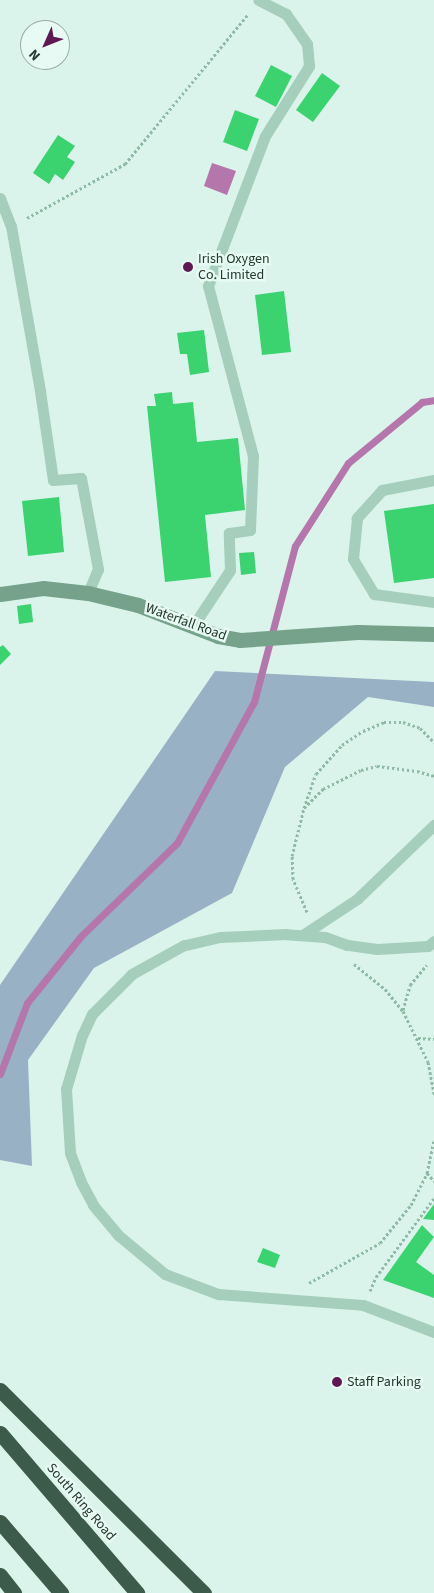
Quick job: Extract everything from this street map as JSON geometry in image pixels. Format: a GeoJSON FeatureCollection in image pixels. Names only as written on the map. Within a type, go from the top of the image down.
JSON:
{"type":"FeatureCollection","features":[{"type":"Feature","properties":{"kind":"highway"},"geometry":{"type":"LineString","coordinates":[[0,1390],[204,1593]]}},
{"type":"Feature","properties":{"kind":"highway","name":"South Ring Road"},"geometry":{"type":"LineString","coordinates":[[0,1433],[137,1593]]}},
{"type":"Feature","properties":{"kind":"highway"},"geometry":{"type":"LineString","coordinates":[[0,1522],[61,1593]]}},
{"type":"Feature","properties":{"kind":"highway"},"geometry":{"type":"LineString","coordinates":[[0,1575],[14,1593]]}},
{"type":"Feature","properties":{"kind":"street","name":"Waterfall Road"},"geometry":{"type":"LineString","coordinates":[[0,594],[43,588],[88,593],[138,604],[218,636],[255,640],[284,640],[358,632],[434,634]]}},
{"type":"Feature","properties":{"kind":"lane"},"geometry":{"type":"LineString","coordinates":[[193,626],[230,570],[229,533],[250,530],[253,456],[208,286],[265,136],[309,66],[307,44],[286,14],[258,0]]}},
{"type":"Feature","properties":{"kind":"lane"},"geometry":{"type":"LineString","coordinates":[[0,198],[11,226],[40,391],[53,480],[81,478],[98,568],[88,593]]}},
{"type":"Feature","properties":{"kind":"lane"},"geometry":{"type":"LineString","coordinates":[[434,480],[382,490],[357,518],[353,559],[374,594],[434,602]]}},
{"type":"Feature","properties":{"kind":"lane"},"geometry":{"type":"LineString","coordinates":[[304,934],[357,899],[434,826]]}},
{"type":"Feature","properties":{"kind":"lane"},"geometry":{"type":"LineString","coordinates":[[434,941],[428,946],[377,949],[304,934],[220,937],[184,945],[132,974],[113,990],[92,1014],[82,1035],[66,1088],[70,1153],[93,1205],[118,1235],[165,1274],[218,1294],[363,1305],[434,1332]]}},
{"type":"Feature","properties":{"kind":"path"},"geometry":{"type":"LineString","coordinates":[[11,226],[125,164],[258,0]]}},
{"type":"Feature","properties":{"kind":"path"},"geometry":{"type":"LineString","coordinates":[[304,808],[310,785],[316,774],[342,745],[363,730],[384,722],[403,722],[420,728],[434,742]]}},
{"type":"Feature","properties":{"kind":"path"},"geometry":{"type":"LineString","coordinates":[[403,1011],[404,996],[416,975],[434,960]]}},
{"type":"Feature","properties":{"kind":"path"},"geometry":{"type":"LineString","coordinates":[[418,1038],[434,1040]]}},
{"type":"Feature","properties":{"kind":"path"},"geometry":{"type":"LineString","coordinates":[[428,1062],[434,1062]]}},
{"type":"Feature","properties":{"kind":"path"},"geometry":{"type":"LineString","coordinates":[[304,1285],[350,1263],[380,1243],[411,1205],[427,1173],[434,1140]]}},
{"type":"Feature","properties":{"kind":"path"},"geometry":{"type":"LineString","coordinates":[[427,1173],[434,1182]]}},
{"type":"Feature","properties":{"kind":"path"},"geometry":{"type":"LineString","coordinates":[[370,1293],[376,1277],[434,1198]]}},
{"type":"Feature","properties":{"kind":"shaded area"},"geometry":{"type":"Polygon","coordinates":[[[212,163],[236,171],[227,195],[204,186],[212,163]]]}},
{"type":"Feature","properties":{"kind":"shaded area"},"geometry":{"type":"Polygon","coordinates":[[[215,671],[434,682],[434,707],[368,697],[285,767],[232,893],[94,968],[28,1060],[32,1166],[0,1160],[0,985],[215,671]]]}},
{"type":"Feature","properties":{"kind":"building"},"geometry":{"type":"Polygon","coordinates":[[[271,65],[292,76],[276,107],[255,96],[271,65]]]}},
{"type":"Feature","properties":{"kind":"building"},"geometry":{"type":"Polygon","coordinates":[[[322,73],[340,86],[313,122],[296,110],[322,73]]]}},
{"type":"Feature","properties":{"kind":"building"},"geometry":{"type":"Polygon","coordinates":[[[235,110],[259,119],[247,151],[223,142],[235,110]]]}},
{"type":"Feature","properties":{"kind":"building"},"geometry":{"type":"Polygon","coordinates":[[[58,135],[75,146],[67,157],[75,162],[63,180],[55,174],[49,184],[33,173],[58,135]]]}},
{"type":"Feature","properties":{"kind":"building"},"geometry":{"type":"Polygon","coordinates":[[[284,291],[291,352],[262,355],[255,295],[284,291]]]}},
{"type":"Feature","properties":{"kind":"building"},"geometry":{"type":"Polygon","coordinates":[[[204,330],[209,372],[190,375],[187,354],[180,354],[177,333],[204,330]]]}},
{"type":"Feature","properties":{"kind":"building"},"geometry":{"type":"Polygon","coordinates":[[[172,392],[173,404],[193,402],[197,442],[238,438],[245,510],[205,515],[211,577],[165,582],[147,406],[156,406],[154,394],[172,392]]]}},
{"type":"Feature","properties":{"kind":"building"},"geometry":{"type":"Polygon","coordinates":[[[59,497],[64,552],[28,556],[22,501],[59,497]]]}},
{"type":"Feature","properties":{"kind":"building"},"geometry":{"type":"Polygon","coordinates":[[[434,504],[434,578],[394,583],[384,511],[434,504]]]}},
{"type":"Feature","properties":{"kind":"building"},"geometry":{"type":"Polygon","coordinates":[[[254,552],[256,573],[241,575],[239,553],[254,552]]]}},
{"type":"Feature","properties":{"kind":"building"},"geometry":{"type":"Polygon","coordinates":[[[31,604],[33,622],[19,624],[17,606],[31,604]]]}},
{"type":"Feature","properties":{"kind":"building"},"geometry":{"type":"Polygon","coordinates":[[[3,645],[11,654],[0,665],[0,647],[3,645]]]}},
{"type":"Feature","properties":{"kind":"building"},"geometry":{"type":"Polygon","coordinates":[[[434,1204],[434,1220],[423,1219],[434,1204]]]}},
{"type":"Feature","properties":{"kind":"building"},"geometry":{"type":"Polygon","coordinates":[[[422,1225],[434,1237],[416,1262],[434,1275],[434,1298],[383,1280],[422,1225]]]}},
{"type":"Feature","properties":{"kind":"building"},"geometry":{"type":"Polygon","coordinates":[[[263,1248],[280,1255],[275,1268],[257,1262],[263,1248]]]}},
{"type":"Feature","properties":{"kind":"waterway"},"geometry":{"type":"LineString","coordinates":[[0,1074],[27,1003],[81,936],[177,843],[254,702],[295,546],[348,463],[422,402],[434,400]]}},
{"type":"Feature","properties":{"kind":"place","name":"Irish Oxygen Co. Limited"},"geometry":{"type":"Point","coordinates":[188,267]}},
{"type":"Feature","properties":{"kind":"place","name":"Staff Parking"},"geometry":{"type":"Point","coordinates":[337,1382]}}]}
